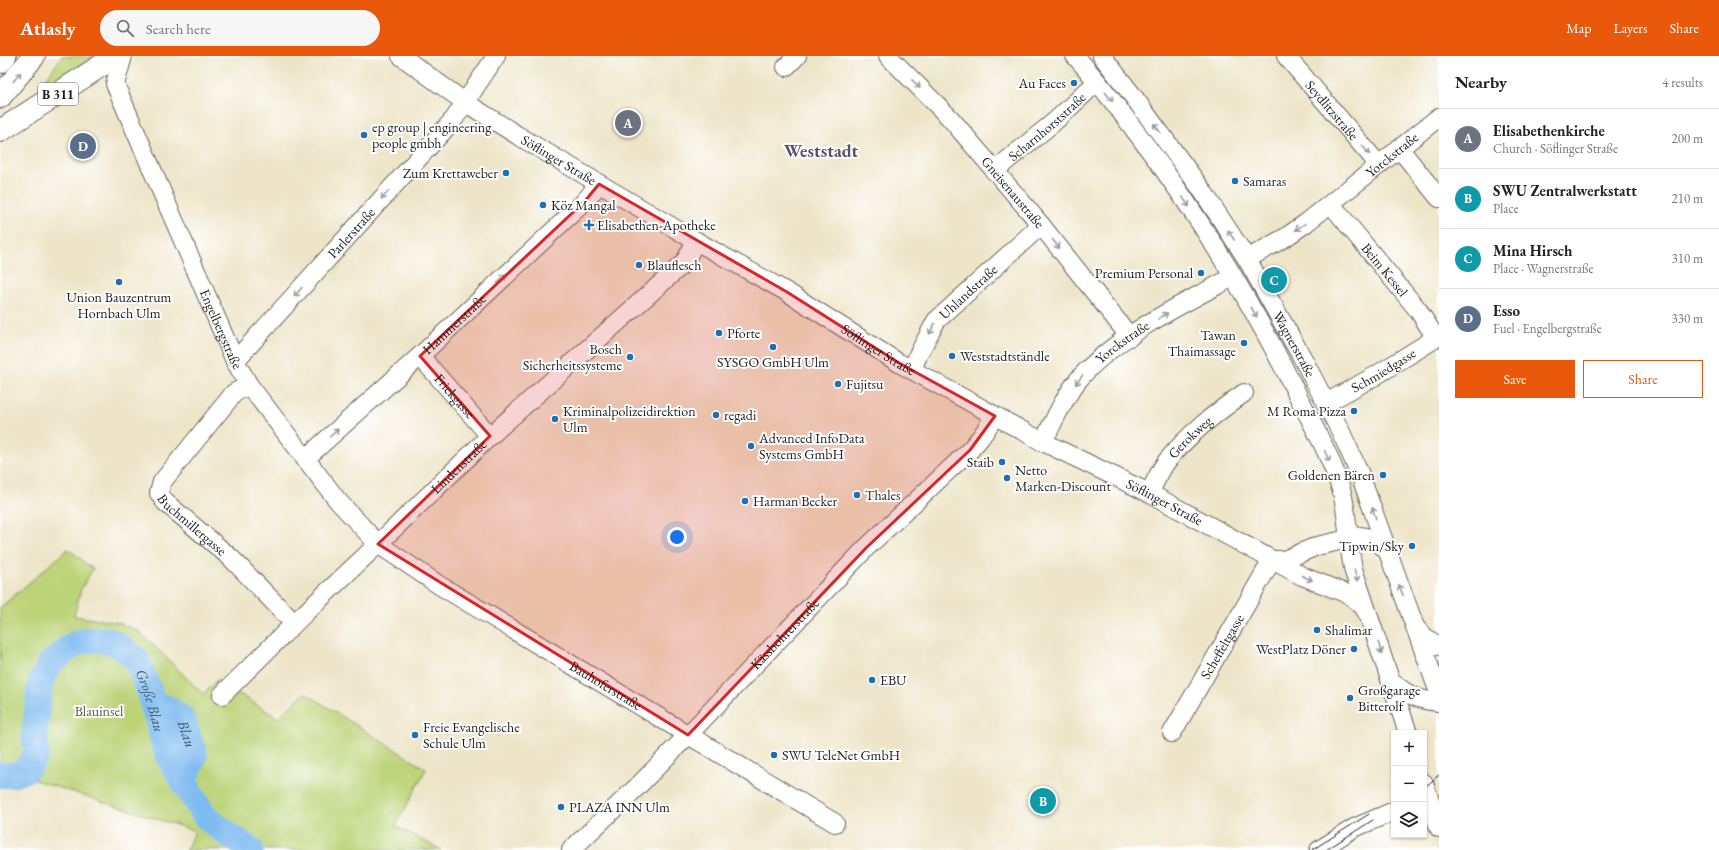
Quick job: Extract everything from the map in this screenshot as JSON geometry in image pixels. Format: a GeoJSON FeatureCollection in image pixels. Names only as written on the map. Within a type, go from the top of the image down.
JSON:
{"type":"FeatureCollection","features":[{"type":"Feature","properties":{"kind":"highway"},"geometry":{"type":"LineString","coordinates":[[0,62],[5,56]]}},
{"type":"Feature","properties":{"kind":"highway"},"geometry":{"type":"LineString","coordinates":[[0,97],[34,56]]}},
{"type":"Feature","properties":{"kind":"highway","name":"B 311"},"geometry":{"type":"LineString","coordinates":[[0,131],[116,56]]}},
{"type":"Feature","properties":{"kind":"street"},"geometry":{"type":"LineString","coordinates":[[84,77],[115,84],[124,56]]}},
{"type":"Feature","properties":{"kind":"street","name":"Söflinger Straße"},"geometry":{"type":"LineString","coordinates":[[401,56],[466,103],[599,184],[787,292],[912,370],[1043,442],[1149,493],[1306,578],[1334,587],[1350,595],[1362,605],[1369,616]]}},
{"type":"Feature","properties":{"kind":"street","name":"Parlerstraße"},"geometry":{"type":"LineString","coordinates":[[235,361],[449,124],[466,103],[496,56]]}},
{"type":"Feature","properties":{"kind":"street","name":"Gneisenaustraße"},"geometry":{"type":"LineString","coordinates":[[888,56],[950,118],[1041,225],[1130,336]]}},
{"type":"Feature","properties":{"kind":"street","name":"Wagnerstraße"},"geometry":{"type":"LineString","coordinates":[[1075,56],[1149,149],[1186,201],[1233,277],[1286,372],[1342,490],[1354,572],[1407,730]]}},
{"type":"Feature","properties":{"kind":"street","name":"Seydlitzstraße"},"geometry":{"type":"LineString","coordinates":[[1286,56],[1378,165]]}},
{"type":"Feature","properties":{"kind":"street","name":"Wagnerstraße"},"geometry":{"type":"LineString","coordinates":[[1106,58],[1182,162],[1247,259],[1326,403],[1359,472],[1439,693]]}},
{"type":"Feature","properties":{"kind":"street","name":"Scharnhorststraße"},"geometry":{"type":"LineString","coordinates":[[994,171],[1054,122],[1097,82]]}},
{"type":"Feature","properties":{"kind":"street","name":"Engelbergstraße"},"geometry":{"type":"LineString","coordinates":[[115,84],[235,361],[249,385],[305,459],[338,501],[378,544]]}},
{"type":"Feature","properties":{"kind":"street","name":"Yorckstraße"},"geometry":{"type":"LineString","coordinates":[[1247,259],[1286,237],[1331,204],[1439,117]]}},
{"type":"Feature","properties":{"kind":"street"},"geometry":{"type":"LineString","coordinates":[[1399,148],[1439,198]]}},
{"type":"Feature","properties":{"kind":"street","name":"Hammerstraße"},"geometry":{"type":"LineString","coordinates":[[305,459],[420,356],[585,201],[599,184]]}},
{"type":"Feature","properties":{"kind":"street","name":"Beim Kessel"},"geometry":{"type":"LineString","coordinates":[[1331,204],[1418,310],[1437,337]]}},
{"type":"Feature","properties":{"kind":"street","name":"Uhlandstraße"},"geometry":{"type":"LineString","coordinates":[[912,370],[918,355],[936,321],[1041,225]]}},
{"type":"Feature","properties":{"kind":"street","name":"Lindenstraße"},"geometry":{"type":"LineString","coordinates":[[222,695],[294,623],[490,436],[684,263],[696,241]]}},
{"type":"Feature","properties":{"kind":"street","name":"Yorckstraße"},"geometry":{"type":"LineString","coordinates":[[1043,442],[1063,403],[1078,380],[1095,361],[1130,336],[1179,306],[1233,277]]}},
{"type":"Feature","properties":{"kind":"street","name":"Schmiedgasse"},"geometry":{"type":"LineString","coordinates":[[1326,403],[1375,376],[1437,337]]}},
{"type":"Feature","properties":{"kind":"street","name":"Frickgasse"},"geometry":{"type":"LineString","coordinates":[[420,356],[490,436]]}},
{"type":"Feature","properties":{"kind":"street","name":"Buchmillergasse"},"geometry":{"type":"LineString","coordinates":[[249,385],[234,393],[162,482],[159,493],[165,502],[231,558],[294,623]]}},
{"type":"Feature","properties":{"kind":"street","name":"Gerokweg"},"geometry":{"type":"LineString","coordinates":[[1149,493],[1167,462],[1187,439],[1226,405],[1244,393]]}},
{"type":"Feature","properties":{"kind":"street","name":"Kässbohrerstraße"},"geometry":{"type":"LineString","coordinates":[[571,850],[638,786],[688,735],[866,548],[970,450],[996,416]]}},
{"type":"Feature","properties":{"kind":"street"},"geometry":{"type":"LineString","coordinates":[[1272,560],[1284,560],[1317,546],[1348,538],[1364,536],[1372,537],[1382,544],[1386,550]]}},
{"type":"Feature","properties":{"kind":"street","name":"Bauhoferstraße"},"geometry":{"type":"LineString","coordinates":[[378,544],[439,585],[835,823]]}},
{"type":"Feature","properties":{"kind":"street","name":"Scheffeltgasse"},"geometry":{"type":"LineString","coordinates":[[1172,733],[1272,560]]}},
{"type":"Feature","properties":{"kind":"street"},"geometry":{"type":"LineString","coordinates":[[1415,626],[1422,635],[1439,646]]}},
{"type":"Feature","properties":{"kind":"street"},"geometry":{"type":"LineString","coordinates":[[1391,680],[1400,689],[1413,696],[1439,702]]}},
{"type":"Feature","properties":{"kind":"street"},"geometry":{"type":"LineString","coordinates":[[1429,793],[1439,828]]}},
{"type":"Feature","properties":{"kind":"street"},"geometry":{"type":"LineString","coordinates":[[1319,850],[1354,828],[1391,812]]}},
{"type":"Feature","properties":{"kind":"highlighted area"},"geometry":{"type":"Polygon","coordinates":[[[599,184],[787,292],[899,363],[995,416],[970,450],[866,548],[688,735],[378,544],[490,436],[420,356],[585,201],[599,184]]]}},
{"type":"Feature","properties":{"kind":"green space"},"geometry":{"type":"Polygon","coordinates":[[[62,56],[96,56],[36,93],[62,56]]]}},
{"type":"Feature","properties":{"kind":"green space","name":"Blauinsel"},"geometry":{"type":"Polygon","coordinates":[[[68,549],[93,569],[81,589],[74,616],[120,623],[140,632],[203,694],[217,680],[278,718],[305,693],[426,769],[396,826],[441,850],[186,850],[195,831],[0,769],[0,608],[68,549]]]}},
{"type":"Feature","properties":{"kind":"waterway","name":"Große Blau"},"geometry":{"type":"LineString","coordinates":[[0,775],[12,775],[24,771],[31,764],[37,752],[34,736],[40,684],[49,665],[76,643],[94,639],[110,641],[121,647],[137,660],[149,690],[167,754],[205,816],[223,831],[251,850]]}},
{"type":"Feature","properties":{"kind":"waterway","name":"Blau"},"geometry":{"type":"LineString","coordinates":[[153,705],[165,707],[182,718],[195,755],[189,770],[181,778]]}},
{"type":"Feature","properties":{"kind":"tram line"},"geometry":{"type":"LineString","coordinates":[[1427,785],[1439,775]]}},
{"type":"Feature","properties":{"kind":"tram line"},"geometry":{"type":"LineString","coordinates":[[1312,850],[1369,814]]}},
{"type":"Feature","properties":{"kind":"tram line"},"geometry":{"type":"LineString","coordinates":[[1326,850],[1373,820]]}},
{"type":"Feature","properties":{"kind":"place","name":"Au Faces"},"geometry":{"type":"Point","coordinates":[1074,83]}},
{"type":"Feature","properties":{"kind":"place","name":"Elisabethenkirche"},"geometry":{"type":"Point","coordinates":[628,123]}},
{"type":"Feature","properties":{"kind":"place","name":"ep group | engineering people gmbh"},"geometry":{"type":"Point","coordinates":[364,135]}},
{"type":"Feature","properties":{"kind":"place","name":"Esso"},"geometry":{"type":"Point","coordinates":[83,146]}},
{"type":"Feature","properties":{"kind":"place","name":"Zum Krettaweber"},"geometry":{"type":"Point","coordinates":[506,173]}},
{"type":"Feature","properties":{"kind":"place","name":"Samaras"},"geometry":{"type":"Point","coordinates":[1235,181]}},
{"type":"Feature","properties":{"kind":"place","name":"Köz Mangal"},"geometry":{"type":"Point","coordinates":[543,205]}},
{"type":"Feature","properties":{"kind":"place","name":"Elisabethen-Apotheke"},"geometry":{"type":"Point","coordinates":[589,225]}},
{"type":"Feature","properties":{"kind":"place","name":"Blauflesch"},"geometry":{"type":"Point","coordinates":[639,265]}},
{"type":"Feature","properties":{"kind":"place","name":"Premium Personal"},"geometry":{"type":"Point","coordinates":[1201,273]}},
{"type":"Feature","properties":{"kind":"place","name":"Mina Hirsch"},"geometry":{"type":"Point","coordinates":[1274,280]}},
{"type":"Feature","properties":{"kind":"place","name":"Union Bauzentrum Hornbach Ulm"},"geometry":{"type":"Point","coordinates":[119,282]}},
{"type":"Feature","properties":{"kind":"place","name":"Pforte"},"geometry":{"type":"Point","coordinates":[719,333]}},
{"type":"Feature","properties":{"kind":"place","name":"Tawan Thaimassage"},"geometry":{"type":"Point","coordinates":[1244,343]}},
{"type":"Feature","properties":{"kind":"place","name":"SYSGO GmbH Ulm"},"geometry":{"type":"Point","coordinates":[773,347]}},
{"type":"Feature","properties":{"kind":"place","name":"Weststadtständle"},"geometry":{"type":"Point","coordinates":[952,356]}},
{"type":"Feature","properties":{"kind":"place","name":"Bosch Sicherheitssysteme"},"geometry":{"type":"Point","coordinates":[630,357]}},
{"type":"Feature","properties":{"kind":"place","name":"Fujitsu"},"geometry":{"type":"Point","coordinates":[838,384]}},
{"type":"Feature","properties":{"kind":"place","name":"M Roma Pizza"},"geometry":{"type":"Point","coordinates":[1354,411]}},
{"type":"Feature","properties":{"kind":"place","name":"regadi"},"geometry":{"type":"Point","coordinates":[716,415]}},
{"type":"Feature","properties":{"kind":"place","name":"Kriminalpolizeidirektion Ulm"},"geometry":{"type":"Point","coordinates":[555,419]}},
{"type":"Feature","properties":{"kind":"place","name":"Advanced InfoData Systems GmbH"},"geometry":{"type":"Point","coordinates":[751,446]}},
{"type":"Feature","properties":{"kind":"place","name":"Staib"},"geometry":{"type":"Point","coordinates":[1002,462]}},
{"type":"Feature","properties":{"kind":"place","name":"Goldenen Bären"},"geometry":{"type":"Point","coordinates":[1383,475]}},
{"type":"Feature","properties":{"kind":"place","name":"Netto Marken-Discount"},"geometry":{"type":"Point","coordinates":[1007,478]}},
{"type":"Feature","properties":{"kind":"place","name":"Thales"},"geometry":{"type":"Point","coordinates":[857,495]}},
{"type":"Feature","properties":{"kind":"place","name":"Harman Becker"},"geometry":{"type":"Point","coordinates":[745,501]}},
{"type":"Feature","properties":{"kind":"place","name":"Tipwin/Sky"},"geometry":{"type":"Point","coordinates":[1412,546]}},
{"type":"Feature","properties":{"kind":"place","name":"Shalimar"},"geometry":{"type":"Point","coordinates":[1317,630]}},
{"type":"Feature","properties":{"kind":"place","name":"WestPlatz Döner"},"geometry":{"type":"Point","coordinates":[1354,649]}},
{"type":"Feature","properties":{"kind":"place","name":"EBU"},"geometry":{"type":"Point","coordinates":[872,680]}},
{"type":"Feature","properties":{"kind":"place","name":"Großgarage Bitterolf"},"geometry":{"type":"Point","coordinates":[1350,698]}},
{"type":"Feature","properties":{"kind":"place","name":"Freie Evangelische Schule Ulm"},"geometry":{"type":"Point","coordinates":[415,735]}},
{"type":"Feature","properties":{"kind":"place","name":"SWU TeleNet GmbH"},"geometry":{"type":"Point","coordinates":[774,755]}},
{"type":"Feature","properties":{"kind":"place","name":"SWU Zentralwerkstatt"},"geometry":{"type":"Point","coordinates":[1043,801]}},
{"type":"Feature","properties":{"kind":"place","name":"PLAZA INN Ulm"},"geometry":{"type":"Point","coordinates":[561,807]}},
{"type":"Feature","properties":{"kind":"district","name":"Weststadt"},"geometry":{"type":"Point","coordinates":[821,150]}}]}
